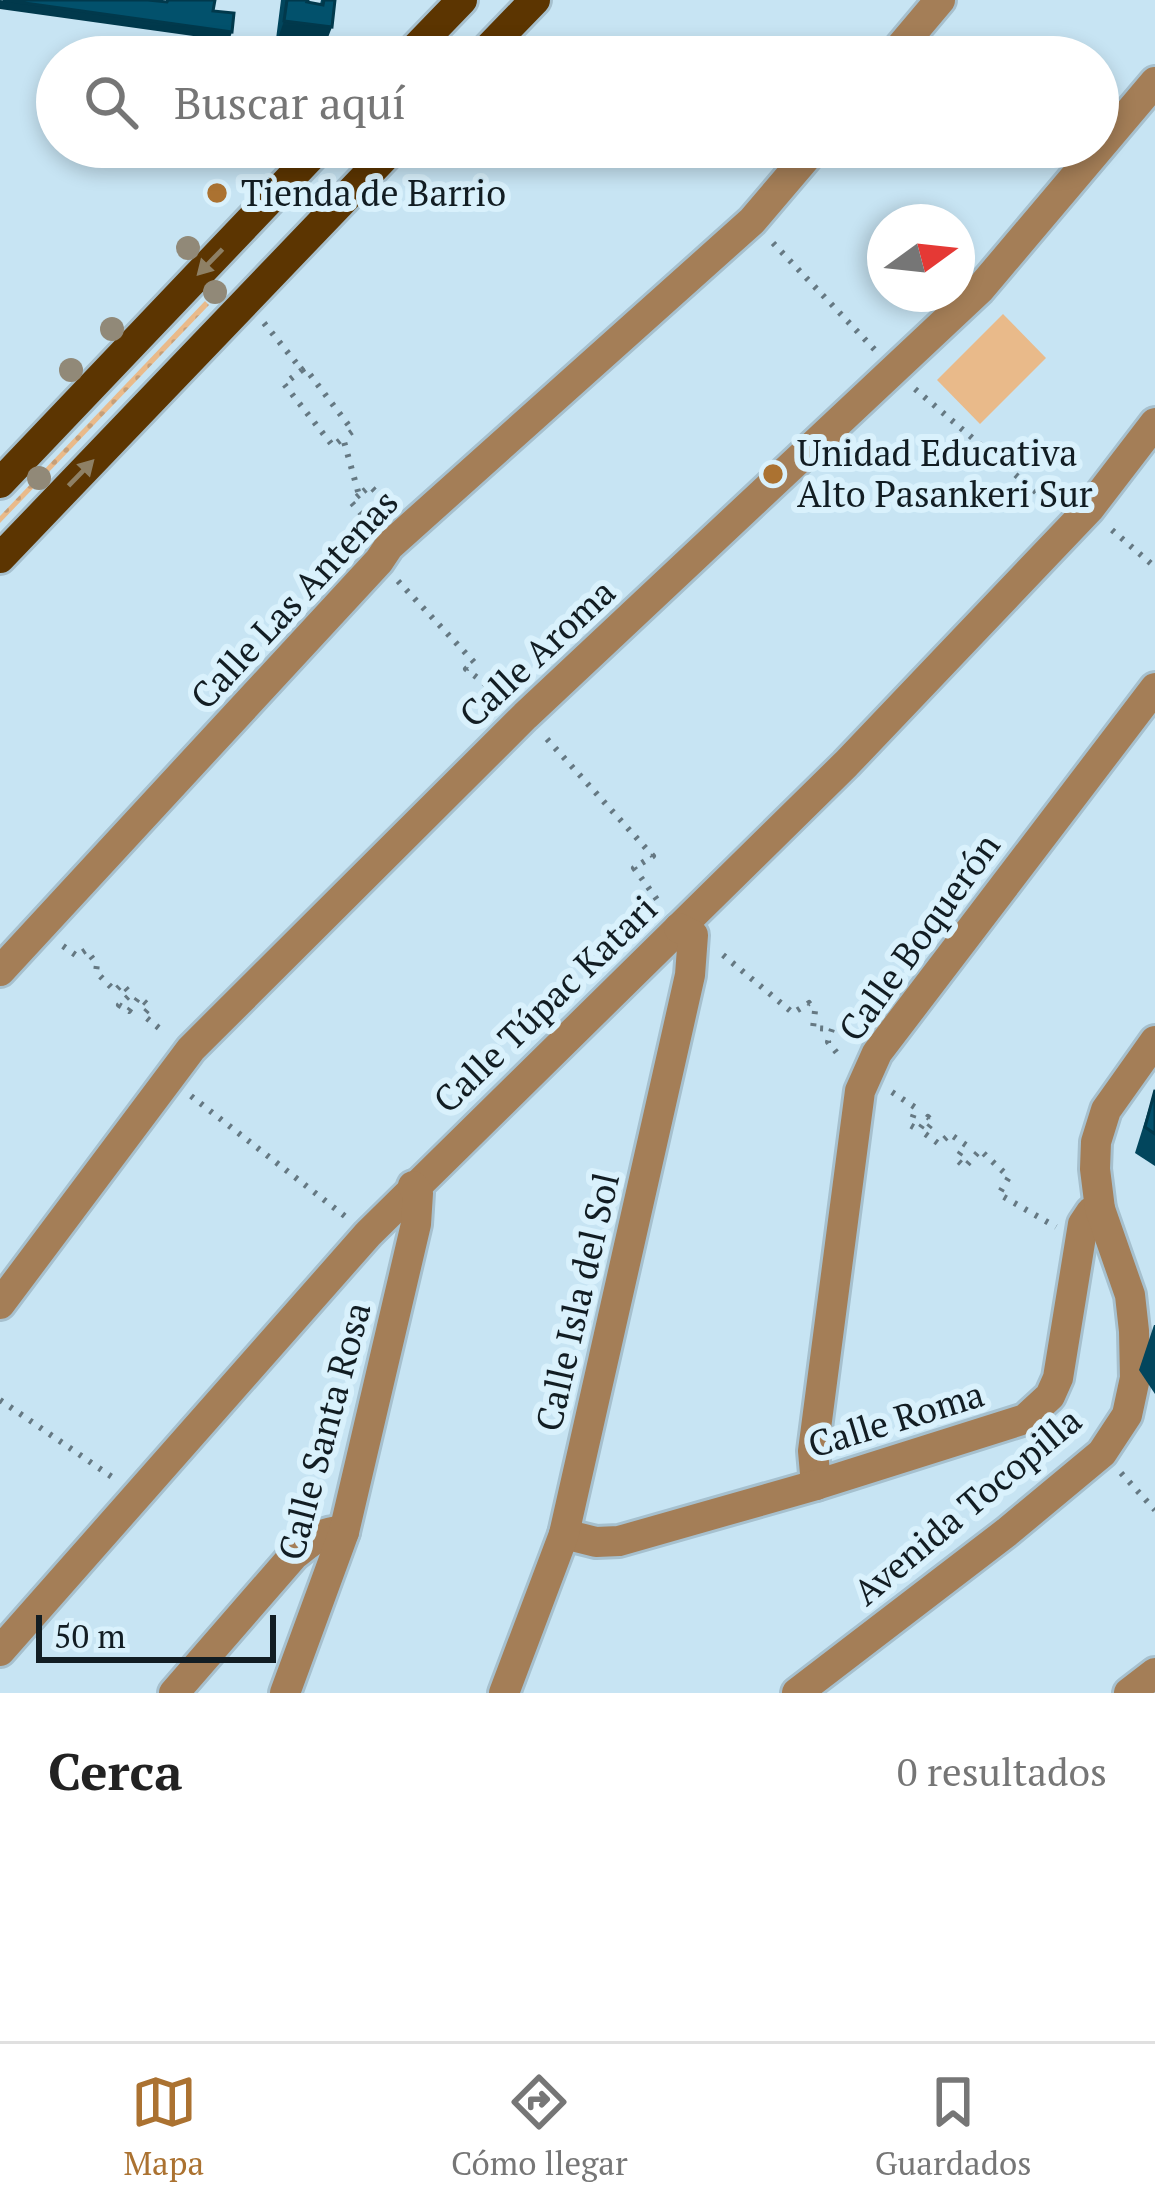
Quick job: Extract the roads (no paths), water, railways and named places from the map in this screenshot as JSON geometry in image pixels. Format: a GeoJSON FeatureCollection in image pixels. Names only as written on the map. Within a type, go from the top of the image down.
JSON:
{"type":"FeatureCollection","features":[{"type":"Feature","properties":{"kind":"main road"},"geometry":{"type":"LineString","coordinates":[[427,36],[462,0]]}},
{"type":"Feature","properties":{"kind":"main road"},"geometry":{"type":"LineString","coordinates":[[500,36],[535,0]]}},
{"type":"Feature","properties":{"kind":"main road"},"geometry":{"type":"LineString","coordinates":[[0,483],[300,168]]}},
{"type":"Feature","properties":{"kind":"main road"},"geometry":{"type":"LineString","coordinates":[[0,558],[374,168]]}},
{"type":"Feature","properties":{"kind":"street"},"geometry":{"type":"LineString","coordinates":[[910,36],[940,0]]}},
{"type":"Feature","properties":{"kind":"street","name":"Calle Aroma"},"geometry":{"type":"LineString","coordinates":[[1119,125],[1155,82]]}},
{"type":"Feature","properties":{"kind":"street","name":"Calle Las Antenas"},"geometry":{"type":"LineString","coordinates":[[0,970],[389,546],[752,221],[797,168]]}},
{"type":"Feature","properties":{"kind":"street","name":"Calle Aroma"},"geometry":{"type":"LineString","coordinates":[[0,1304],[167,1078],[207,1033],[525,716],[980,289],[1082,168]]}},
{"type":"Feature","properties":{"kind":"street","name":"Calle Túpac Katari"},"geometry":{"type":"LineString","coordinates":[[0,1651],[413,1186],[686,931],[1089,509],[1155,423]]}},
{"type":"Feature","properties":{"kind":"street","name":"Calle Boquerón"},"geometry":{"type":"LineString","coordinates":[[816,1485],[813,1451],[860,1090],[877,1052],[1155,688]]}},
{"type":"Feature","properties":{"kind":"street","name":"Calle Isla del Sol"},"geometry":{"type":"LineString","coordinates":[[505,1693],[564,1534],[690,975],[686,931]]}},
{"type":"Feature","properties":{"kind":"street","name":"Avenida Tocopilla"},"geometry":{"type":"LineString","coordinates":[[797,1693],[1102,1453],[1127,1415],[1135,1378],[1130,1295],[1100,1209],[1096,1142],[1106,1110],[1155,1041]]}},
{"type":"Feature","properties":{"kind":"street","name":"Calle Santa Rosa"},"geometry":{"type":"LineString","coordinates":[[285,1693],[344,1532],[416,1224],[418,1193],[413,1186]]}},
{"type":"Feature","properties":{"kind":"street","name":"Calle Roma"},"geometry":{"type":"LineString","coordinates":[[564,1534],[596,1542],[619,1541],[1024,1419],[1050,1396],[1058,1378],[1080,1241],[1086,1219],[1100,1209]]}},
{"type":"Feature","properties":{"kind":"street"},"geometry":{"type":"LineString","coordinates":[[174,1693],[294,1555],[317,1537],[344,1532]]}},
{"type":"Feature","properties":{"kind":"street"},"geometry":{"type":"LineString","coordinates":[[1129,1693],[1155,1673]]}},
{"type":"Feature","properties":{"kind":"place","name":"Tienda de Barrio"},"geometry":{"type":"Point","coordinates":[217,193]}},
{"type":"Feature","properties":{"kind":"place","name":"Unidad Educativa Alto Pasankeri Sur"},"geometry":{"type":"Point","coordinates":[773,474]}}]}
